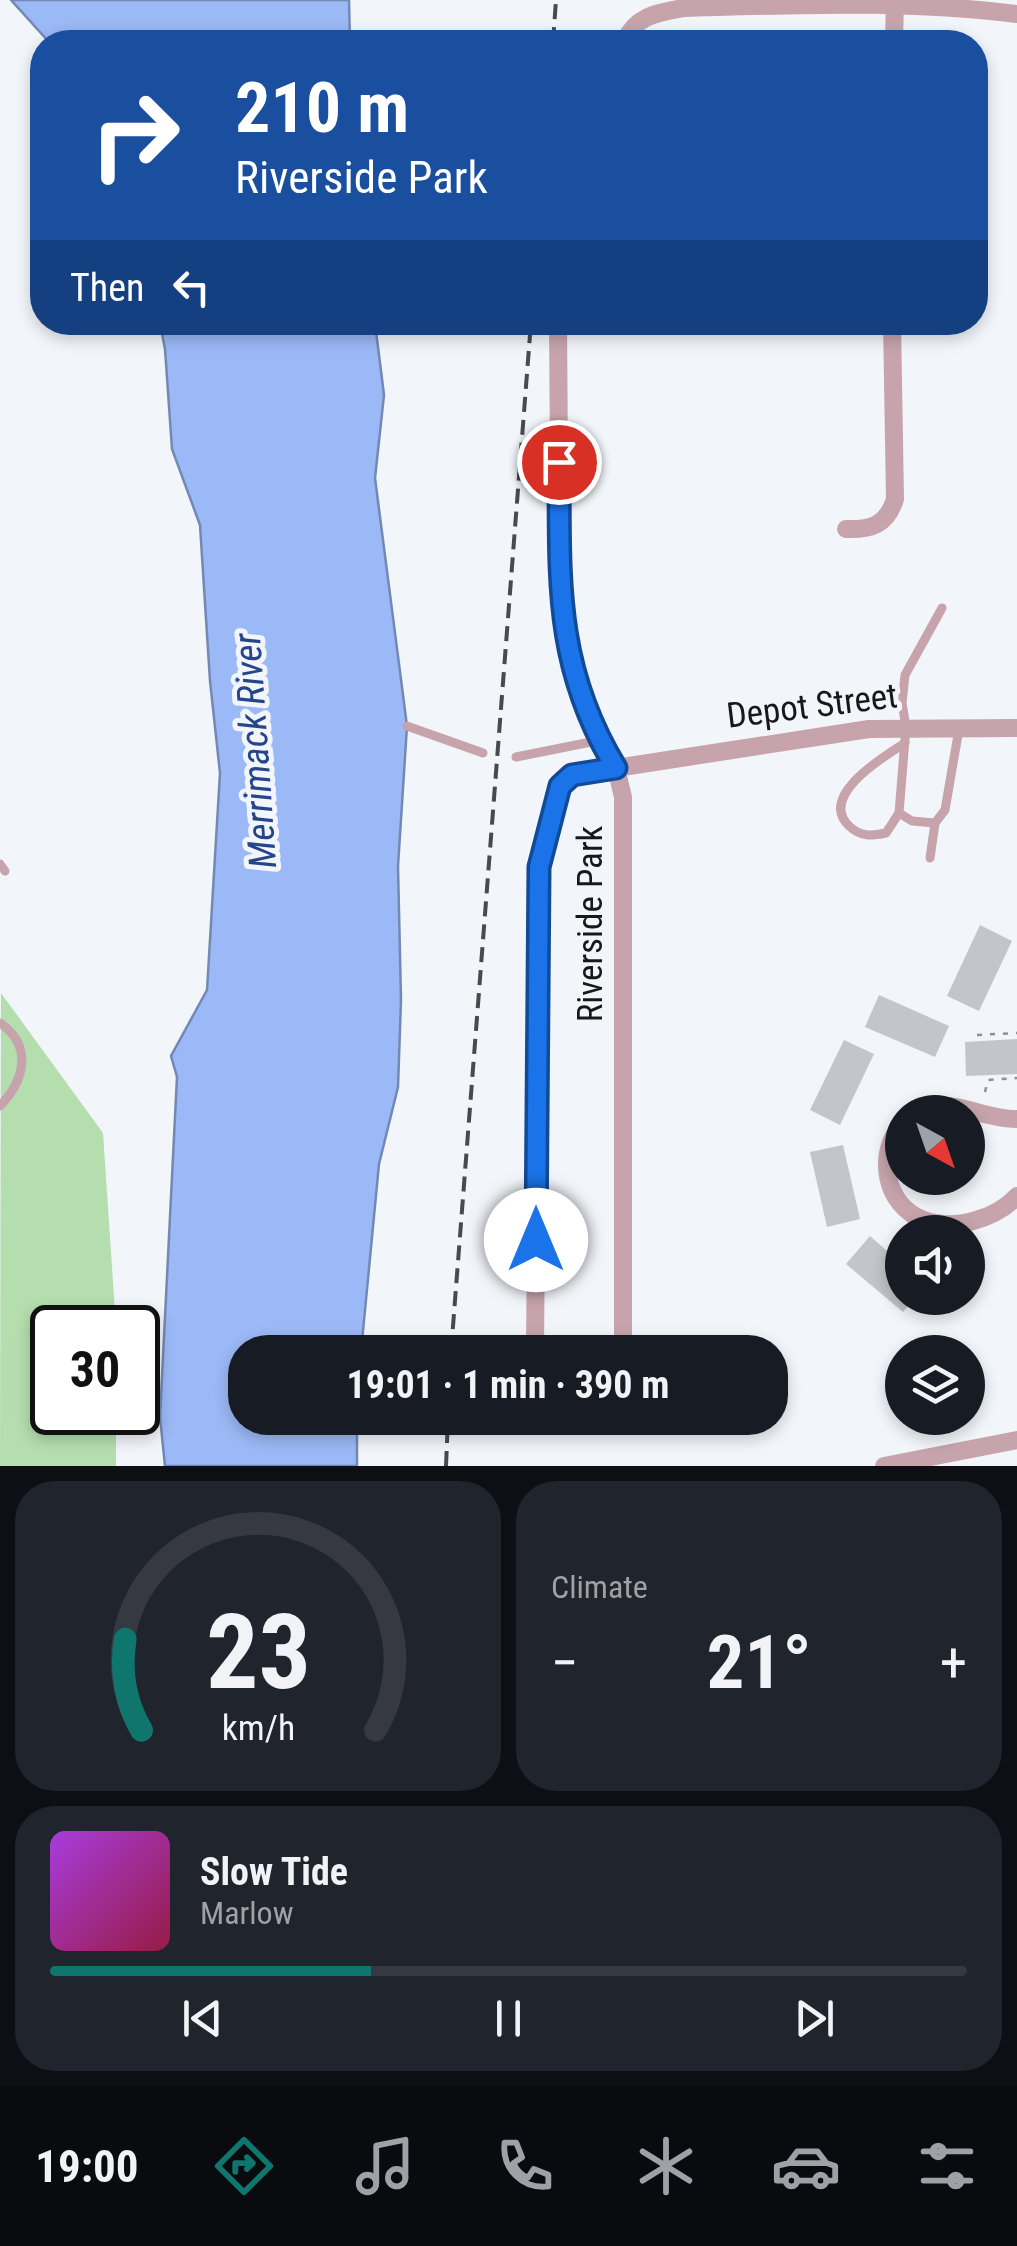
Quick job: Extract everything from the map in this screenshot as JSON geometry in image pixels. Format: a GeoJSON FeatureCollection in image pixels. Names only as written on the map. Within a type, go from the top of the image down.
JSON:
{"type":"FeatureCollection","features":[{"type":"Feature","properties":{"kind":"street"},"geometry":{"type":"LineString","coordinates":[[632,30],[637,22],[652,14],[684,8],[895,0],[1017,14]]}},
{"type":"Feature","properties":{"kind":"street"},"geometry":{"type":"LineString","coordinates":[[894,30],[895,0]]}},
{"type":"Feature","properties":{"kind":"street"},"geometry":{"type":"LineString","coordinates":[[558,335],[560,596],[570,662],[616,768]]}},
{"type":"Feature","properties":{"kind":"street"},"geometry":{"type":"LineString","coordinates":[[846,530],[872,528],[883,522],[895,499],[892,335]]}},
{"type":"Feature","properties":{"kind":"street","name":"Depot Street"},"geometry":{"type":"LineString","coordinates":[[616,768],[851,731],[906,735],[1017,728]]}},
{"type":"Feature","properties":{"kind":"street","name":"Riverside Park"},"geometry":{"type":"LineString","coordinates":[[535,1335],[539,867],[560,786],[572,775],[616,768],[624,797],[623,1335]]}},
{"type":"Feature","properties":{"kind":"street"},"geometry":{"type":"LineString","coordinates":[[985,1116],[1017,1120]]}},
{"type":"Feature","properties":{"kind":"street"},"geometry":{"type":"LineString","coordinates":[[898,1195],[907,1210],[925,1220],[960,1223],[994,1214],[1017,1196]]}},
{"type":"Feature","properties":{"kind":"street"},"geometry":{"type":"LineString","coordinates":[[884,1466],[978,1457],[1017,1440]]}},
{"type":"Feature","properties":{"kind":"lane"},"geometry":{"type":"LineString","coordinates":[[906,735],[847,789],[840,805],[850,828],[868,837],[886,833],[898,814],[906,735],[902,703],[905,674],[942,608]]}},
{"type":"Feature","properties":{"kind":"lane"},"geometry":{"type":"LineString","coordinates":[[408,726],[483,753]]}},
{"type":"Feature","properties":{"kind":"lane"},"geometry":{"type":"LineString","coordinates":[[930,858],[934,823],[946,810],[959,730]]}},
{"type":"Feature","properties":{"kind":"lane"},"geometry":{"type":"LineString","coordinates":[[516,757],[601,740]]}},
{"type":"Feature","properties":{"kind":"lane"},"geometry":{"type":"LineString","coordinates":[[898,814],[934,823]]}},
{"type":"Feature","properties":{"kind":"lane"},"geometry":{"type":"LineString","coordinates":[[0,1023],[18,1042],[24,1060],[21,1076],[0,1106]]}},
{"type":"Feature","properties":{"kind":"path"},"geometry":{"type":"LineString","coordinates":[[977,1035],[1017,1033]]}},
{"type":"Feature","properties":{"kind":"path"},"geometry":{"type":"LineString","coordinates":[[986,1092],[988,1080],[1017,1078]]}},
{"type":"Feature","properties":{"kind":"green space"},"geometry":{"type":"Polygon","coordinates":[[[1,993],[103,1133],[115,1305],[30,1305],[30,1435],[116,1435],[116,1466],[0,1466],[1,993]]]}},
{"type":"Feature","properties":{"kind":"water"},"geometry":{"type":"Polygon","coordinates":[[[11,0],[349,0],[350,30],[38,30],[11,0]]]}},
{"type":"Feature","properties":{"kind":"water","name":"Merrimack River"},"geometry":{"type":"Polygon","coordinates":[[[162,335],[376,335],[384,395],[375,478],[407,726],[398,866],[398,1087],[379,1164],[363,1335],[228,1335],[228,1435],[357,1435],[357,1466],[165,1466],[160,1417],[177,1077],[171,1056],[207,990],[220,773],[200,525],[172,449],[162,335]]]}},
{"type":"Feature","properties":{"kind":"building"},"geometry":{"type":"Polygon","coordinates":[[[980,925],[1012,941],[979,1011],[947,996],[980,925]]]}},
{"type":"Feature","properties":{"kind":"building"},"geometry":{"type":"Polygon","coordinates":[[[879,995],[949,1026],[935,1057],[865,1027],[879,995]]]}},
{"type":"Feature","properties":{"kind":"building"},"geometry":{"type":"Polygon","coordinates":[[[1017,1039],[1017,1074],[966,1076],[965,1042],[1017,1039]]]}},
{"type":"Feature","properties":{"kind":"building"},"geometry":{"type":"Polygon","coordinates":[[[844,1040],[874,1054],[840,1125],[810,1110],[844,1040]]]}},
{"type":"Feature","properties":{"kind":"building"},"geometry":{"type":"Polygon","coordinates":[[[843,1145],[860,1219],[827,1227],[810,1152],[843,1145]]]}},
{"type":"Feature","properties":{"kind":"building"},"geometry":{"type":"Polygon","coordinates":[[[870,1236],[885,1249],[885,1297],[846,1264],[870,1236]]]}},
{"type":"Feature","properties":{"kind":"railway"},"geometry":{"type":"LineString","coordinates":[[554,30],[556,0]]}},
{"type":"Feature","properties":{"kind":"railway"},"geometry":{"type":"LineString","coordinates":[[452,1335],[530,335]]}},
{"type":"Feature","properties":{"kind":"railway"},"geometry":{"type":"LineString","coordinates":[[446,1466],[447,1435]]}},
{"type":"Feature","properties":{"kind":"route"},"geometry":{"type":"LineString","coordinates":[[536,1240],[539,867],[560,786],[572,775],[616,768],[581,693],[563,629],[559,462]]}}]}
